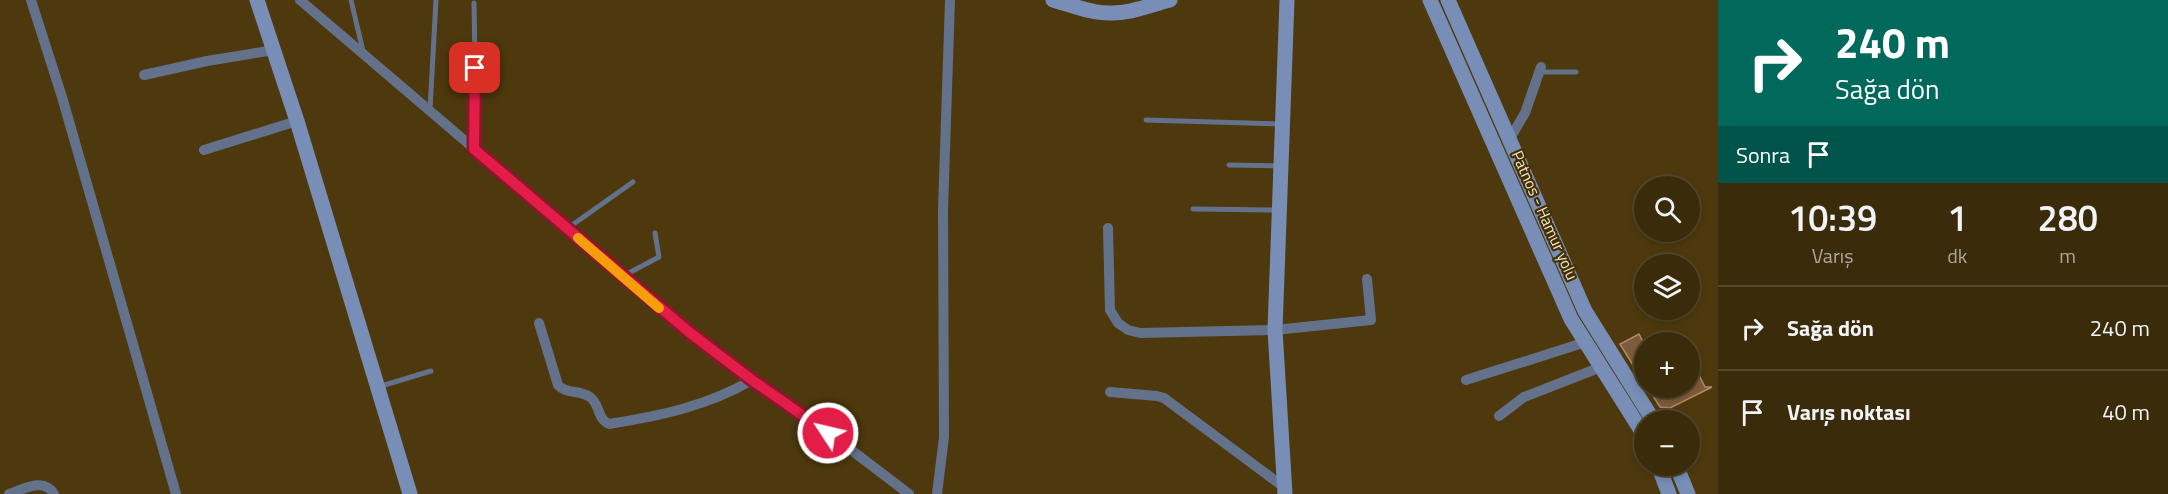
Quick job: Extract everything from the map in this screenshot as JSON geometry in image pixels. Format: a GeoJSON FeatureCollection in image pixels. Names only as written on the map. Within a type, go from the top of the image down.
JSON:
{"type":"FeatureCollection","features":[{"type":"Feature","properties":{"kind":"street"},"geometry":{"type":"LineString","coordinates":[[31,0],[62,97],[176,494]]}},
{"type":"Feature","properties":{"kind":"street"},"geometry":{"type":"LineString","coordinates":[[257,0],[297,121],[410,494]]}},
{"type":"Feature","properties":{"kind":"street"},"geometry":{"type":"LineString","coordinates":[[300,0],[567,228],[621,277],[752,380],[846,446],[909,494]]}},
{"type":"Feature","properties":{"kind":"street"},"geometry":{"type":"LineString","coordinates":[[937,494],[944,437],[944,210],[950,0]]}},
{"type":"Feature","properties":{"kind":"street"},"geometry":{"type":"LineString","coordinates":[[1053,0],[1096,12],[1112,13],[1126,12],[1170,0]]}},
{"type":"Feature","properties":{"kind":"street"},"geometry":{"type":"LineString","coordinates":[[1285,491],[1275,330],[1287,0]]}},
{"type":"Feature","properties":{"kind":"street","name":"Patnos - Hamur yolu"},"geometry":{"type":"LineString","coordinates":[[1430,0],[1571,319],[1634,419]]}},
{"type":"Feature","properties":{"kind":"street","name":"Patnos - Hamur yolu"},"geometry":{"type":"LineString","coordinates":[[1448,0],[1585,311],[1647,410]]}},
{"type":"Feature","properties":{"kind":"street"},"geometry":{"type":"LineString","coordinates":[[144,75],[207,61],[274,50]]}},
{"type":"Feature","properties":{"kind":"street"},"geometry":{"type":"LineString","coordinates":[[1509,140],[1525,113],[1540,70]]}},
{"type":"Feature","properties":{"kind":"street"},"geometry":{"type":"LineString","coordinates":[[204,150],[297,121]]}},
{"type":"Feature","properties":{"kind":"street"},"geometry":{"type":"LineString","coordinates":[[1108,228],[1110,310],[1118,323],[1128,330],[1140,333],[1275,330],[1371,320],[1367,279]]}},
{"type":"Feature","properties":{"kind":"street"},"geometry":{"type":"LineString","coordinates":[[538,323],[558,385],[563,390],[592,398],[601,418],[609,424],[663,416],[733,392],[752,380]]}},
{"type":"Feature","properties":{"kind":"street"},"geometry":{"type":"LineString","coordinates":[[1466,380],[1586,342]]}},
{"type":"Feature","properties":{"kind":"street"},"geometry":{"type":"LineString","coordinates":[[1499,416],[1524,398],[1601,367]]}},
{"type":"Feature","properties":{"kind":"street"},"geometry":{"type":"LineString","coordinates":[[1110,392],[1164,398],[1285,491]]}},
{"type":"Feature","properties":{"kind":"street"},"geometry":{"type":"LineString","coordinates":[[1663,476],[1670,494]]}},
{"type":"Feature","properties":{"kind":"street"},"geometry":{"type":"LineString","coordinates":[[1681,476],[1688,494]]}},
{"type":"Feature","properties":{"kind":"street"},"geometry":{"type":"LineString","coordinates":[[9,494],[40,484],[46,485],[54,494]]}},
{"type":"Feature","properties":{"kind":"lane"},"geometry":{"type":"LineString","coordinates":[[351,0],[363,54]]}},
{"type":"Feature","properties":{"kind":"lane"},"geometry":{"type":"LineString","coordinates":[[430,111],[436,0]]}},
{"type":"Feature","properties":{"kind":"lane"},"geometry":{"type":"LineString","coordinates":[[474,3],[476,121],[474,149]]}},
{"type":"Feature","properties":{"kind":"lane"},"geometry":{"type":"LineString","coordinates":[[1540,70],[1576,72]]}},
{"type":"Feature","properties":{"kind":"lane"},"geometry":{"type":"LineString","coordinates":[[1146,120],[1283,124]]}},
{"type":"Feature","properties":{"kind":"lane"},"geometry":{"type":"LineString","coordinates":[[1229,165],[1281,166]]}},
{"type":"Feature","properties":{"kind":"lane"},"geometry":{"type":"LineString","coordinates":[[567,228],[633,182]]}},
{"type":"Feature","properties":{"kind":"lane"},"geometry":{"type":"LineString","coordinates":[[1193,209],[1280,210]]}},
{"type":"Feature","properties":{"kind":"lane"},"geometry":{"type":"LineString","coordinates":[[621,277],[659,258],[655,232]]}},
{"type":"Feature","properties":{"kind":"lane"},"geometry":{"type":"LineString","coordinates":[[376,387],[431,371]]}},
{"type":"Feature","properties":{"kind":"building"},"geometry":{"type":"Polygon","coordinates":[[[1634,337],[1634,367],[1620,344],[1634,337]]]}},
{"type":"Feature","properties":{"kind":"building"},"geometry":{"type":"Polygon","coordinates":[[[1700,377],[1705,387],[1712,387],[1700,393],[1700,377]]]}},
{"type":"Feature","properties":{"kind":"building"},"geometry":{"type":"Polygon","coordinates":[[[1654,398],[1690,398],[1670,408],[1660,407],[1654,398]]]}},
{"type":"Feature","properties":{"kind":"slow traffic"},"geometry":{"type":"LineString","coordinates":[[578,238],[659,308]]}},
{"type":"Feature","properties":{"kind":"route"},"geometry":{"type":"LineString","coordinates":[[475,68],[474,149],[621,277],[689,332],[828,433]]}}]}
